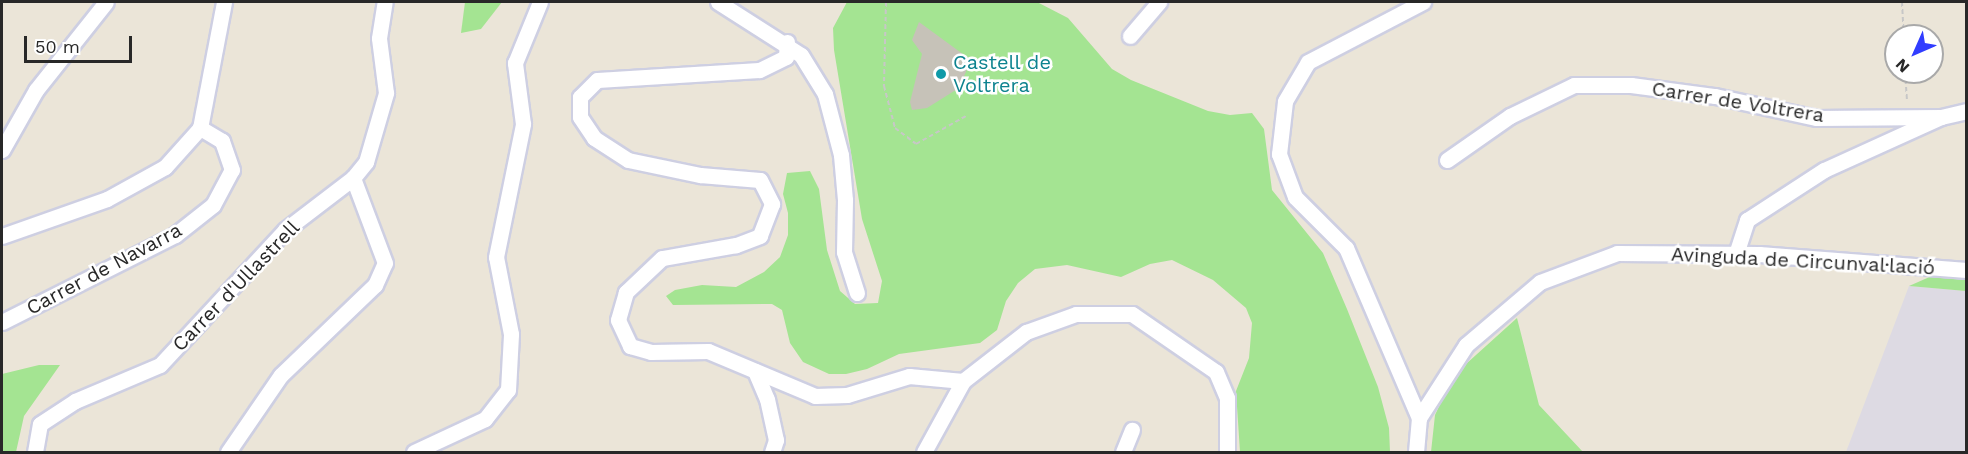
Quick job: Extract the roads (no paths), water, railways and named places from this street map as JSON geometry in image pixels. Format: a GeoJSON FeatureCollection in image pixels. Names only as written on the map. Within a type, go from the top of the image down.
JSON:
{"type":"FeatureCollection","features":[{"type":"Feature","properties":{"kind":"street"},"geometry":{"type":"LineString","coordinates":[[2,150],[36,90],[106,2]]}},
{"type":"Feature","properties":{"kind":"street"},"geometry":{"type":"LineString","coordinates":[[2,236],[107,199],[165,167],[200,128],[224,2]]}},
{"type":"Feature","properties":{"kind":"street","name":"Carrer d'Ullastrell"},"geometry":{"type":"LineString","coordinates":[[35,452],[40,424],[75,401],[160,364],[285,230],[353,178],[366,162],[386,93],[379,38],[385,2]]}},
{"type":"Feature","properties":{"kind":"street"},"geometry":{"type":"LineString","coordinates":[[414,453],[485,419],[508,390],[512,334],[496,257],[523,124],[515,63],[540,2]]}},
{"type":"Feature","properties":{"kind":"street"},"geometry":{"type":"LineString","coordinates":[[718,2],[786,42],[815,74],[835,123],[845,200],[844,252],[857,293]]}},
{"type":"Feature","properties":{"kind":"street"},"geometry":{"type":"LineString","coordinates":[[1130,36],[1159,2]]}},
{"type":"Feature","properties":{"kind":"street"},"geometry":{"type":"LineString","coordinates":[[1419,418],[1346,248],[1294,196],[1279,154],[1285,101],[1308,62],[1423,2]]}},
{"type":"Feature","properties":{"kind":"street"},"geometry":{"type":"LineString","coordinates":[[786,42],[786,57],[759,70],[597,80],[580,97],[580,117],[594,138],[628,160],[700,175],[760,180],[772,204],[760,236],[736,245],[662,258],[626,292],[618,320],[630,346],[651,352],[708,351],[815,396],[847,395],[909,376],[963,381]]}},
{"type":"Feature","properties":{"kind":"street","name":"Carrer de Voltrera"},"geometry":{"type":"LineString","coordinates":[[1447,160],[1510,116],[1574,85],[1631,85],[1715,96],[1816,118],[1941,117]]}},
{"type":"Feature","properties":{"kind":"street"},"geometry":{"type":"LineString","coordinates":[[1736,254],[1748,220],[1824,170],[1941,117],[1966,111]]}},
{"type":"Feature","properties":{"kind":"street","name":"Carrer de Navarra"},"geometry":{"type":"LineString","coordinates":[[2,322],[175,235],[213,205],[232,170],[222,141],[200,128]]}},
{"type":"Feature","properties":{"kind":"street"},"geometry":{"type":"LineString","coordinates":[[228,453],[280,375],[375,285],[384,263],[353,178]]}},
{"type":"Feature","properties":{"kind":"street","name":"Avinguda de Circunval·lació"},"geometry":{"type":"LineString","coordinates":[[1416,453],[1419,418],[1466,345],[1540,282],[1617,253],[1736,254],[1966,270]]}},
{"type":"Feature","properties":{"kind":"street"},"geometry":{"type":"LineString","coordinates":[[924,453],[963,381],[1026,332],[1076,314],[1132,314],[1216,372],[1227,398],[1227,453]]}},
{"type":"Feature","properties":{"kind":"street"},"geometry":{"type":"LineString","coordinates":[[755,371],[767,399],[776,440],[772,453]]}},
{"type":"Feature","properties":{"kind":"street"},"geometry":{"type":"LineString","coordinates":[[1123,453],[1132,430]]}},
{"type":"Feature","properties":{"kind":"place","name":"Castell de Voltrera"},"geometry":{"type":"Point","coordinates":[941,74]}}]}
